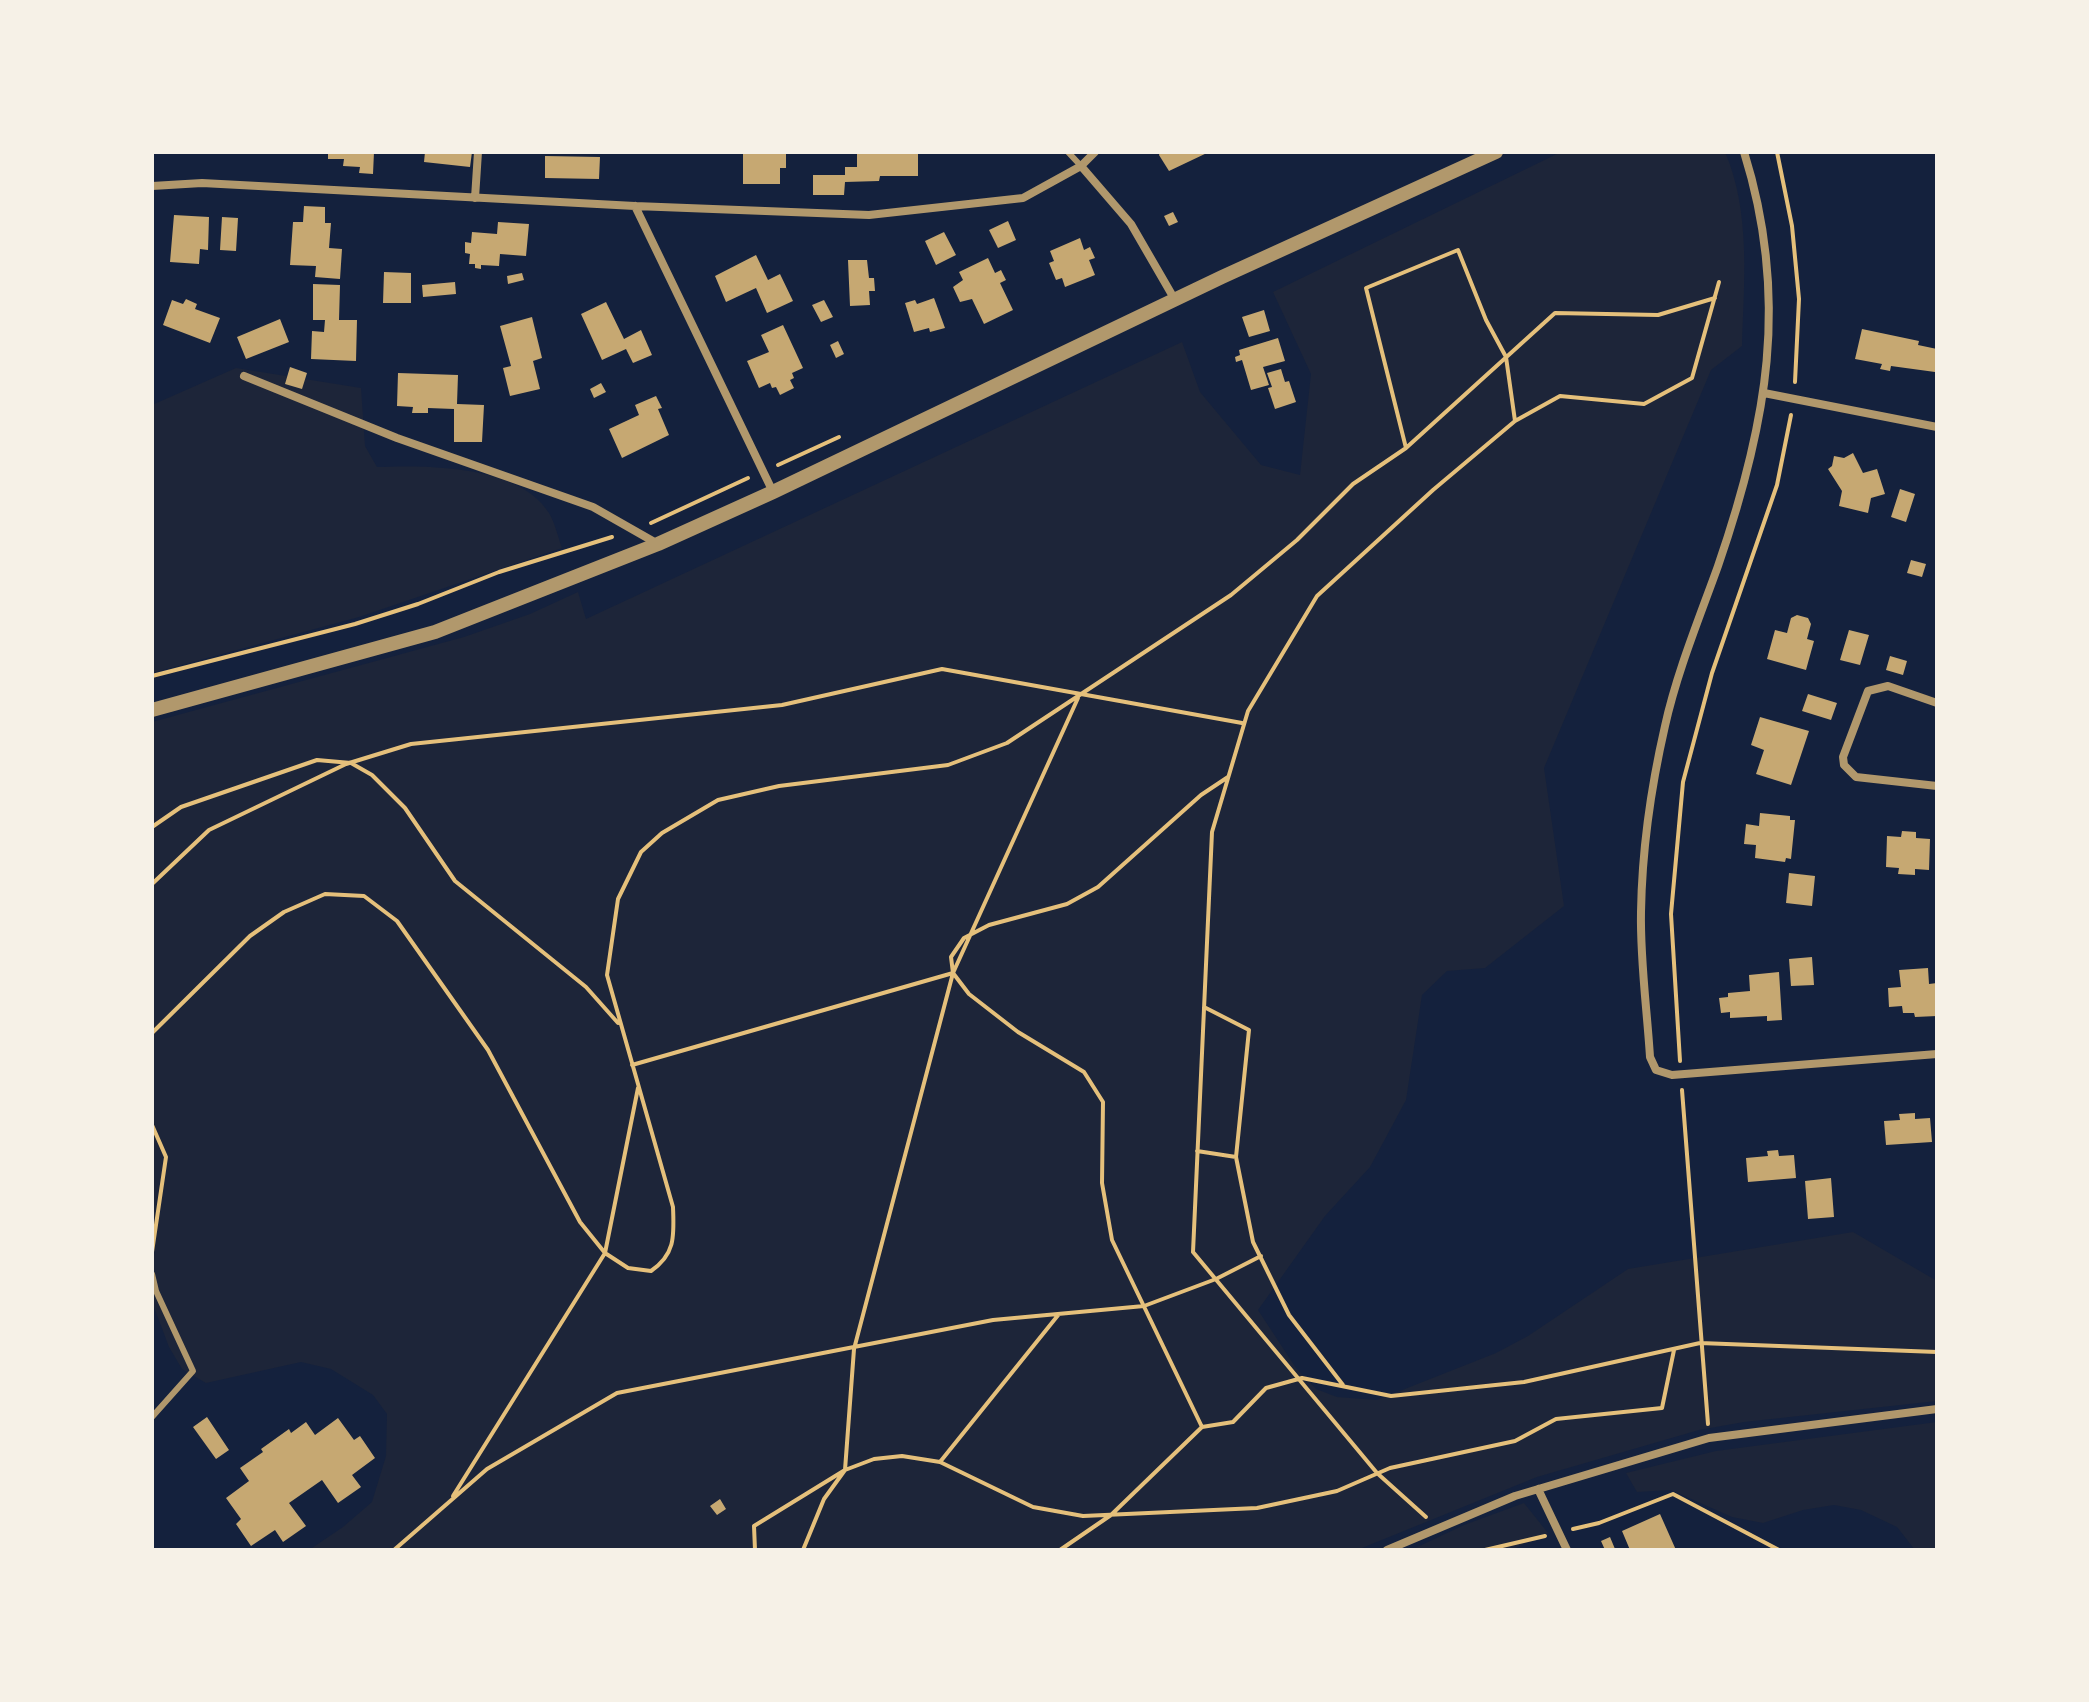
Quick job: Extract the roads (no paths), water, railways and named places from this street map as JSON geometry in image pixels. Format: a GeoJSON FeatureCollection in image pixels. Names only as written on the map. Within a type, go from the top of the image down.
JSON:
{"type":"FeatureCollection","features":[{"type":"Feature","properties":{"kind":"street"},"geometry":{"type":"LineString","coordinates":[[475,198],[478,152]]}},
{"type":"Feature","properties":{"kind":"street"},"geometry":{"type":"LineString","coordinates":[[152,186],[202,183],[869,215],[1023,198],[1081,166],[1095,152]]}},
{"type":"Feature","properties":{"kind":"street"},"geometry":{"type":"LineString","coordinates":[[152,710],[435,632],[658,544],[1496,152]]}},
{"type":"Feature","properties":{"kind":"street"},"geometry":{"type":"LineString","coordinates":[[1744,152],[1761,223],[1770,300],[1768,356],[1764,393],[1744,488],[1683,665],[1652,785],[1641,914],[1650,1057],[1656,1070],[1664,1074],[1681,1074],[1937,1054]]}},
{"type":"Feature","properties":{"kind":"street"},"geometry":{"type":"LineString","coordinates":[[1081,166],[1131,224],[1175,300]]}},
{"type":"Feature","properties":{"kind":"street"},"geometry":{"type":"LineString","coordinates":[[635,206],[773,492]]}},
{"type":"Feature","properties":{"kind":"street"},"geometry":{"type":"LineString","coordinates":[[244,376],[397,438],[593,507],[658,544]]}},
{"type":"Feature","properties":{"kind":"street"},"geometry":{"type":"LineString","coordinates":[[1764,393],[1937,427]]}},
{"type":"Feature","properties":{"kind":"street"},"geometry":{"type":"LineString","coordinates":[[1937,703],[1888,686],[1868,691],[1843,757],[1844,765],[1856,777],[1937,786]]}},
{"type":"Feature","properties":{"kind":"street"},"geometry":{"type":"LineString","coordinates":[[1387,1550],[1515,1496],[1709,1438],[1937,1409]]}},
{"type":"Feature","properties":{"kind":"street"},"geometry":{"type":"LineString","coordinates":[[1538,1489],[1567,1550]]}},
{"type":"Feature","properties":{"kind":"lane"},"geometry":{"type":"LineString","coordinates":[[1068,152],[1081,166]]}},
{"type":"Feature","properties":{"kind":"lane"},"geometry":{"type":"LineString","coordinates":[[152,1274],[156,1291],[193,1371],[152,1417]]}}]}
